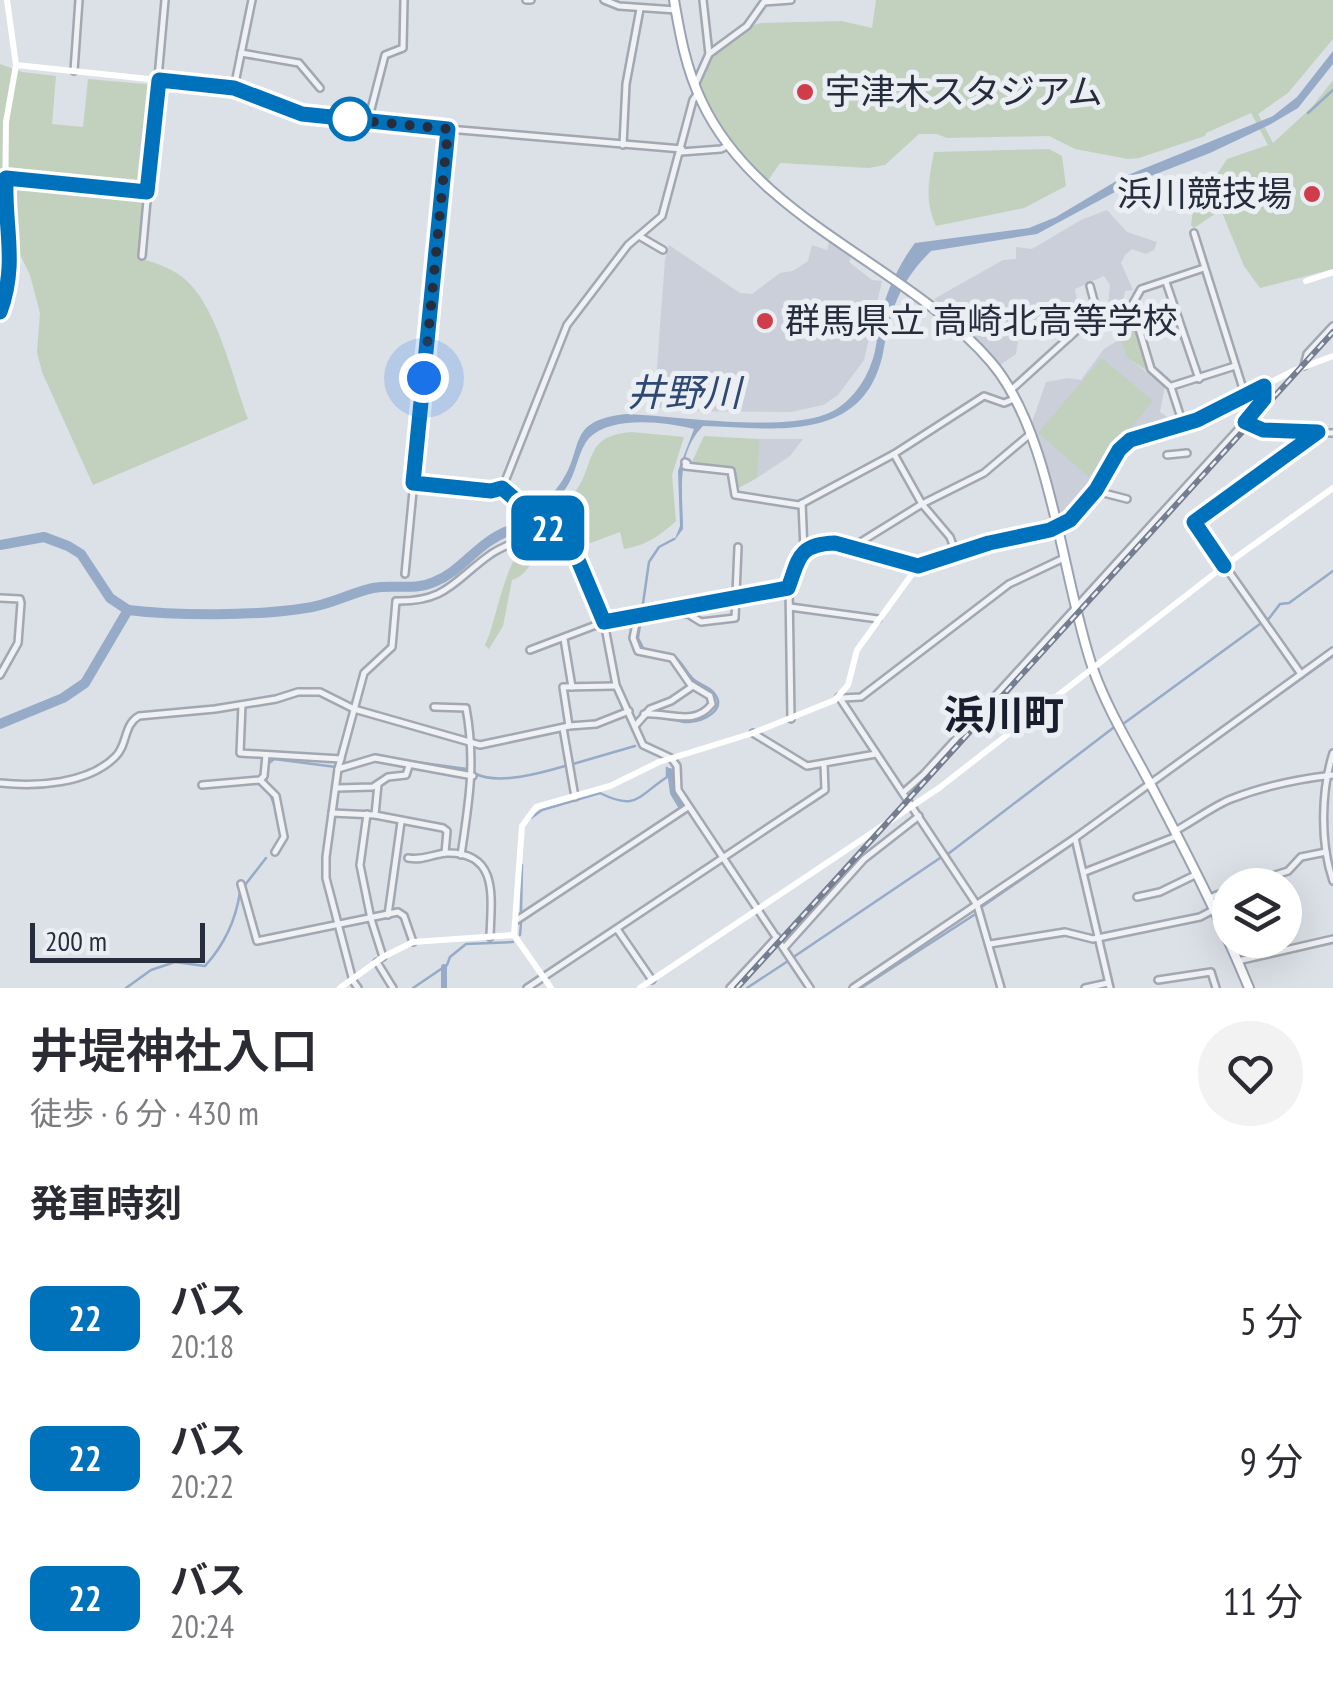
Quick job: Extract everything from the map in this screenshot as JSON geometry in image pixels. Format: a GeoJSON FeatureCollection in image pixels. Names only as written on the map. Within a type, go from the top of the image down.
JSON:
{"type":"FeatureCollection","features":[{"type":"Feature","properties":{"kind":"main road"},"geometry":{"type":"LineString","coordinates":[[675,5],[696,89],[728,145],[770,188],[968,337],[1001,375],[1030,434],[1094,670],[1212,905]]}},
{"type":"Feature","properties":{"kind":"main road"},"geometry":{"type":"LineString","coordinates":[[1237,958],[1249,988]]}},
{"type":"Feature","properties":{"kind":"street"},"geometry":{"type":"LineString","coordinates":[[1,309],[12,266],[2,215],[6,112],[16,65],[7,0]]}},
{"type":"Feature","properties":{"kind":"street"},"geometry":{"type":"LineString","coordinates":[[74,70],[79,0]]}},
{"type":"Feature","properties":{"kind":"street"},"geometry":{"type":"LineString","coordinates":[[142,256],[165,0]]}},
{"type":"Feature","properties":{"kind":"street"},"geometry":{"type":"LineString","coordinates":[[234,88],[252,0]]}},
{"type":"Feature","properties":{"kind":"street"},"geometry":{"type":"LineString","coordinates":[[368,121],[385,54],[403,48],[404,0]]}},
{"type":"Feature","properties":{"kind":"street"},"geometry":{"type":"LineString","coordinates":[[604,0],[640,9],[675,5]]}},
{"type":"Feature","properties":{"kind":"street"},"geometry":{"type":"LineString","coordinates":[[502,488],[562,334],[594,287],[638,236],[662,216],[709,54],[702,0]]}},
{"type":"Feature","properties":{"kind":"street"},"geometry":{"type":"LineString","coordinates":[[709,54],[740,32],[764,2],[792,0]]}},
{"type":"Feature","properties":{"kind":"street"},"geometry":{"type":"LineString","coordinates":[[622,145],[626,84],[640,9]]}},
{"type":"Feature","properties":{"kind":"street"},"geometry":{"type":"LineString","coordinates":[[241,53],[299,62],[320,88]]}},
{"type":"Feature","properties":{"kind":"street"},"geometry":{"type":"LineString","coordinates":[[16,65],[234,88],[290,110],[368,121],[681,150],[721,149],[728,145]]}},
{"type":"Feature","properties":{"kind":"street"},"geometry":{"type":"LineString","coordinates":[[405,574],[448,129]]}},
{"type":"Feature","properties":{"kind":"street"},"geometry":{"type":"LineString","coordinates":[[6,178],[147,192]]}},
{"type":"Feature","properties":{"kind":"street"},"geometry":{"type":"LineString","coordinates":[[1194,234],[1246,395]]}},
{"type":"Feature","properties":{"kind":"street"},"geometry":{"type":"LineString","coordinates":[[638,236],[662,250]]}},
{"type":"Feature","properties":{"kind":"street"},"geometry":{"type":"LineString","coordinates":[[1183,424],[1171,387],[1151,368],[1132,308],[1142,289],[1204,268]]}},
{"type":"Feature","properties":{"kind":"street"},"geometry":{"type":"LineString","coordinates":[[1306,281],[1333,272]]}},
{"type":"Feature","properties":{"kind":"street"},"geometry":{"type":"LineString","coordinates":[[1166,282],[1198,379]]}},
{"type":"Feature","properties":{"kind":"street"},"geometry":{"type":"LineString","coordinates":[[686,463],[731,470],[733,493],[738,496],[802,503],[894,454],[984,396],[1004,403],[1086,322],[1085,317],[1097,312],[1090,286]]}},
{"type":"Feature","properties":{"kind":"street"},"geometry":{"type":"LineString","coordinates":[[1304,366],[1307,354],[1333,326]]}},
{"type":"Feature","properties":{"kind":"street"},"geometry":{"type":"LineString","coordinates":[[791,718],[788,588],[804,550],[829,543],[918,566],[1056,527],[1070,520],[1096,490],[1123,445],[1139,436],[1183,424],[1333,356]]}},
{"type":"Feature","properties":{"kind":"street"},"geometry":{"type":"LineString","coordinates":[[1171,387],[1236,366]]}},
{"type":"Feature","properties":{"kind":"street"},"geometry":{"type":"LineString","coordinates":[[904,791],[1245,422],[1264,399],[1264,386]]}},
{"type":"Feature","properties":{"kind":"street"},"geometry":{"type":"LineString","coordinates":[[1245,422],[1263,430],[1333,432]]}},
{"type":"Feature","properties":{"kind":"street"},"geometry":{"type":"LineString","coordinates":[[1301,674],[1194,522],[1318,432]]}},
{"type":"Feature","properties":{"kind":"street"},"geometry":{"type":"LineString","coordinates":[[850,548],[922,504],[984,473],[1030,434]]}},
{"type":"Feature","properties":{"kind":"street"},"geometry":{"type":"LineString","coordinates":[[1167,456],[1187,453]]}},
{"type":"Feature","properties":{"kind":"street"},"geometry":{"type":"LineString","coordinates":[[894,454],[922,504],[950,537],[956,553]]}},
{"type":"Feature","properties":{"kind":"street"},"geometry":{"type":"LineString","coordinates":[[413,483],[491,491],[502,488]]}},
{"type":"Feature","properties":{"kind":"street"},"geometry":{"type":"LineString","coordinates":[[502,488],[573,546],[604,622],[616,685],[642,745],[671,758],[677,766],[678,790],[688,807],[810,988]]}},
{"type":"Feature","properties":{"kind":"street"},"geometry":{"type":"LineString","coordinates":[[640,988],[912,805],[1094,670],[1224,566],[1333,488]]}},
{"type":"Feature","properties":{"kind":"street"},"geometry":{"type":"LineString","coordinates":[[1096,490],[1127,499]]}},
{"type":"Feature","properties":{"kind":"street"},"geometry":{"type":"LineString","coordinates":[[802,503],[804,550]]}},
{"type":"Feature","properties":{"kind":"street"},"geometry":{"type":"LineString","coordinates":[[356,984],[326,869],[338,769],[364,673],[392,647],[396,601],[434,597],[455,586],[496,551],[548,528]]}},
{"type":"Feature","properties":{"kind":"street"},"geometry":{"type":"LineString","coordinates":[[678,608],[678,613],[701,622],[732,620],[736,612],[738,547]]}},
{"type":"Feature","properties":{"kind":"street"},"geometry":{"type":"LineString","coordinates":[[840,697],[861,697],[1009,584],[1064,558]]}},
{"type":"Feature","properties":{"kind":"street"},"geometry":{"type":"LineString","coordinates":[[551,988],[514,935],[522,826],[536,807],[610,786],[671,758],[753,733],[840,697],[848,685],[854,655],[918,566]]}},
{"type":"Feature","properties":{"kind":"street"},"geometry":{"type":"LineString","coordinates":[[530,650],[604,622],[788,588]]}},
{"type":"Feature","properties":{"kind":"street"},"geometry":{"type":"LineString","coordinates":[[0,598],[22,603],[18,643],[0,674]]}},
{"type":"Feature","properties":{"kind":"street"},"geometry":{"type":"LineString","coordinates":[[790,608],[878,619]]}},
{"type":"Feature","properties":{"kind":"street"},"geometry":{"type":"LineString","coordinates":[[642,613],[633,638],[635,647],[644,654],[672,658],[693,686],[710,696],[712,704],[708,710],[682,720],[659,713],[644,714]]}},
{"type":"Feature","properties":{"kind":"street"},"geometry":{"type":"LineString","coordinates":[[564,639],[572,687]]}},
{"type":"Feature","properties":{"kind":"street"},"geometry":{"type":"LineString","coordinates":[[853,988],[1075,838],[1333,651]]}},
{"type":"Feature","properties":{"kind":"street"},"geometry":{"type":"LineString","coordinates":[[575,797],[563,687],[616,685]]}},
{"type":"Feature","properties":{"kind":"street"},"geometry":{"type":"LineString","coordinates":[[636,726],[644,714],[693,686]]}},
{"type":"Feature","properties":{"kind":"street"},"geometry":{"type":"LineString","coordinates":[[0,783],[26,785],[80,777],[117,755],[129,724],[139,716],[242,705],[314,691],[354,708],[473,744],[596,724],[629,711]]}},
{"type":"Feature","properties":{"kind":"street"},"geometry":{"type":"LineString","coordinates":[[840,697],[977,905],[1001,988]]}},
{"type":"Feature","properties":{"kind":"street"},"geometry":{"type":"LineString","coordinates":[[242,705],[240,753],[341,759]]}},
{"type":"Feature","properties":{"kind":"street"},"geometry":{"type":"LineString","coordinates":[[434,707],[466,708],[473,744],[473,776],[461,855]]}},
{"type":"Feature","properties":{"kind":"street"},"geometry":{"type":"LineString","coordinates":[[753,733],[808,766],[876,754]]}},
{"type":"Feature","properties":{"kind":"street"},"geometry":{"type":"LineString","coordinates":[[1333,752],[1326,852],[1333,881]]}},
{"type":"Feature","properties":{"kind":"street"},"geometry":{"type":"LineString","coordinates":[[202,785],[260,780],[266,755]]}},
{"type":"Feature","properties":{"kind":"street"},"geometry":{"type":"LineString","coordinates":[[338,769],[374,758],[473,776]]}},
{"type":"Feature","properties":{"kind":"street"},"geometry":{"type":"LineString","coordinates":[[528,988],[825,790],[824,764]]}},
{"type":"Feature","properties":{"kind":"street"},"geometry":{"type":"LineString","coordinates":[[335,788],[372,787],[388,777],[406,775],[409,766]]}},
{"type":"Feature","properties":{"kind":"street"},"geometry":{"type":"LineString","coordinates":[[1085,872],[1176,834],[1228,800],[1280,782],[1330,775]]}},
{"type":"Feature","properties":{"kind":"street"},"geometry":{"type":"LineString","coordinates":[[260,780],[276,796],[284,837],[275,852]]}},
{"type":"Feature","properties":{"kind":"street"},"geometry":{"type":"LineString","coordinates":[[378,784],[360,865],[380,960],[393,988]]}},
{"type":"Feature","properties":{"kind":"street"},"geometry":{"type":"LineString","coordinates":[[517,920],[688,807]]}},
{"type":"Feature","properties":{"kind":"street"},"geometry":{"type":"LineString","coordinates":[[332,814],[371,814],[445,829],[445,853]]}},
{"type":"Feature","properties":{"kind":"street"},"geometry":{"type":"LineString","coordinates":[[784,948],[864,859],[919,816]]}},
{"type":"Feature","properties":{"kind":"street"},"geometry":{"type":"LineString","coordinates":[[388,915],[401,822]]}},
{"type":"Feature","properties":{"kind":"street"},"geometry":{"type":"LineString","coordinates":[[1075,838],[1109,986],[1085,988]]}},
{"type":"Feature","properties":{"kind":"street"},"geometry":{"type":"LineString","coordinates":[[1291,868],[1301,857],[1326,852]]}},
{"type":"Feature","properties":{"kind":"street"},"geometry":{"type":"LineString","coordinates":[[408,858],[422,860],[445,853],[483,865],[490,881],[490,939]]}},
{"type":"Feature","properties":{"kind":"street"},"geometry":{"type":"LineString","coordinates":[[1137,897],[1160,892],[1197,874]]}},
{"type":"Feature","properties":{"kind":"street"},"geometry":{"type":"LineString","coordinates":[[242,884],[257,941],[402,914],[413,942]]}},
{"type":"Feature","properties":{"kind":"street"},"geometry":{"type":"LineString","coordinates":[[990,944],[1065,932],[1086,939],[1098,938],[1204,916],[1212,910]]}},
{"type":"Feature","properties":{"kind":"street"},"geometry":{"type":"LineString","coordinates":[[617,928],[652,980]]}},
{"type":"Feature","properties":{"kind":"street"},"geometry":{"type":"LineString","coordinates":[[340,988],[356,984],[380,960],[413,942],[514,935]]}},
{"type":"Feature","properties":{"kind":"street"},"geometry":{"type":"LineString","coordinates":[[730,988],[776,938]]}},
{"type":"Feature","properties":{"kind":"street"},"geometry":{"type":"LineString","coordinates":[[1238,961],[1333,939]]}},
{"type":"Feature","properties":{"kind":"street"},"geometry":{"type":"LineString","coordinates":[[1158,980],[1211,972],[1216,988]]}},
{"type":"Feature","properties":{"kind":"shaded area"},"geometry":{"type":"Polygon","coordinates":[[[1107,210],[1127,232],[1157,242],[1154,250],[1146,254],[1132,249],[1121,263],[1133,290],[1125,291],[1120,316],[1107,316],[1110,285],[1104,276],[1075,289],[1078,307],[1042,325],[1020,326],[1016,354],[999,366],[934,299],[1003,260],[1016,259],[1016,247],[1032,249],[1081,220],[1107,210]]]}},
{"type":"Feature","properties":{"kind":"shaded area","name":"群馬県立 高崎北高等学校"},"geometry":{"type":"Polygon","coordinates":[[[830,240],[851,256],[849,262],[872,280],[882,281],[864,360],[838,395],[823,405],[791,412],[654,407],[669,245],[740,293],[752,294],[780,273],[793,271],[808,261],[812,245],[827,250],[830,240]]]}},
{"type":"Feature","properties":{"kind":"shaded area"},"geometry":{"type":"Polygon","coordinates":[[[1120,339],[1127,358],[1165,385],[1160,412],[1177,424],[1138,434],[1123,443],[1094,490],[1070,515],[1061,518],[1032,422],[1046,382],[1081,380],[1104,349],[1120,339]]]}},
{"type":"Feature","properties":{"kind":"shaded area"},"geometry":{"type":"Polygon","coordinates":[[[760,439],[803,439],[790,456],[757,478],[760,439]]]}},
{"type":"Feature","properties":{"kind":"green space"},"geometry":{"type":"Polygon","coordinates":[[[876,0],[1333,0],[1333,39],[1288,93],[1258,114],[1273,143],[1312,107],[1333,80],[1333,269],[1260,288],[1244,266],[1221,210],[1194,228],[1191,225],[1193,211],[1227,159],[1268,145],[1251,113],[1205,136],[1139,158],[1075,149],[1049,136],[947,138],[919,134],[885,165],[869,168],[780,163],[767,182],[731,144],[699,87],[707,66],[730,38],[761,23],[842,21],[872,28],[876,0]]]}},
{"type":"Feature","properties":{"kind":"green space"},"geometry":{"type":"Polygon","coordinates":[[[0,64],[22,72],[56,76],[52,124],[83,127],[88,79],[156,85],[139,258],[177,273],[199,295],[224,346],[248,419],[93,485],[42,372],[37,352],[40,313],[30,275],[12,238],[9,215],[0,212],[0,64]]]}},
{"type":"Feature","properties":{"kind":"green space"},"geometry":{"type":"Polygon","coordinates":[[[1049,149],[1062,156],[1066,186],[1024,208],[936,226],[929,198],[934,152],[1049,149]]]}},
{"type":"Feature","properties":{"kind":"green space"},"geometry":{"type":"Polygon","coordinates":[[[1130,311],[1149,372],[1127,358],[1120,339],[1130,311]]]}},
{"type":"Feature","properties":{"kind":"green space"},"geometry":{"type":"Polygon","coordinates":[[[1102,358],[1153,401],[1089,477],[1038,433],[1102,358]]]}},
{"type":"Feature","properties":{"kind":"green space"},"geometry":{"type":"Polygon","coordinates":[[[616,434],[684,437],[672,475],[676,521],[652,540],[632,547],[624,549],[620,532],[577,548],[569,535],[550,522],[576,491],[598,445],[616,434]]]}},
{"type":"Feature","properties":{"kind":"green space"},"geometry":{"type":"Polygon","coordinates":[[[704,436],[760,439],[757,478],[735,490],[734,469],[692,462],[704,436]]]}},
{"type":"Feature","properties":{"kind":"green space"},"geometry":{"type":"Polygon","coordinates":[[[536,540],[530,564],[512,580],[503,626],[489,649],[485,645],[510,569],[525,545],[536,540]]]}},
{"type":"Feature","properties":{"kind":"water"},"geometry":{"type":"Polygon","coordinates":[[[1333,51],[1333,64],[1298,108],[1269,125],[1128,185],[1037,234],[931,251],[898,298],[873,383],[857,403],[836,417],[812,425],[703,426],[684,462],[683,529],[674,541],[680,526],[678,471],[694,429],[640,422],[611,426],[589,438],[570,481],[549,509],[498,537],[496,532],[524,518],[547,500],[568,471],[585,430],[606,418],[626,414],[762,423],[814,418],[833,411],[851,397],[868,371],[885,299],[915,243],[1029,228],[1056,217],[1123,177],[1273,116],[1297,97],[1333,51]]]}},
{"type":"Feature","properties":{"kind":"waterway"},"geometry":{"type":"LineString","coordinates":[[1308,113],[1333,90]]}},
{"type":"Feature","properties":{"kind":"waterway","name":"井野川"},"geometry":{"type":"LineString","coordinates":[[128,610],[265,613],[315,606],[373,588],[426,585],[454,571],[488,542],[510,530]]}},
{"type":"Feature","properties":{"kind":"waterway"},"geometry":{"type":"LineString","coordinates":[[0,545],[44,537],[68,546],[81,554],[110,598],[128,610]]}},
{"type":"Feature","properties":{"kind":"waterway"},"geometry":{"type":"LineString","coordinates":[[644,650],[638,638],[649,562],[659,547],[674,539]]}},
{"type":"Feature","properties":{"kind":"waterway"},"geometry":{"type":"LineString","coordinates":[[1267,621],[1280,604],[1289,603],[1333,571]]}},
{"type":"Feature","properties":{"kind":"waterway","name":"井野川"},"geometry":{"type":"LineString","coordinates":[[0,724],[63,698],[85,683],[128,610]]}},
{"type":"Feature","properties":{"kind":"waterway"},"geometry":{"type":"LineString","coordinates":[[1123,724],[1260,624]]}},
{"type":"Feature","properties":{"kind":"waterway"},"geometry":{"type":"LineString","coordinates":[[656,652],[676,658],[693,679],[718,699],[712,714],[701,719],[686,722],[665,717]]}},
{"type":"Feature","properties":{"kind":"waterway"},"geometry":{"type":"LineString","coordinates":[[1167,775],[1333,656]]}},
{"type":"Feature","properties":{"kind":"waterway"},"geometry":{"type":"LineString","coordinates":[[948,854],[1113,728]]}},
{"type":"Feature","properties":{"kind":"waterway"},"geometry":{"type":"LineString","coordinates":[[573,764],[635,746]]}},
{"type":"Feature","properties":{"kind":"waterway"},"geometry":{"type":"LineString","coordinates":[[357,761],[376,755],[393,759]]}},
{"type":"Feature","properties":{"kind":"waterway"},"geometry":{"type":"LineString","coordinates":[[266,780],[268,764],[274,759],[336,767]]}},
{"type":"Feature","properties":{"kind":"waterway"},"geometry":{"type":"LineString","coordinates":[[401,760],[467,769]]}},
{"type":"Feature","properties":{"kind":"waterway"},"geometry":{"type":"LineString","coordinates":[[476,774],[508,778],[565,766]]}},
{"type":"Feature","properties":{"kind":"waterway"},"geometry":{"type":"LineString","coordinates":[[531,818],[542,810],[600,793],[621,801],[636,799],[667,777],[667,768]]}},
{"type":"Feature","properties":{"kind":"waterway"},"geometry":{"type":"LineString","coordinates":[[670,771],[673,793],[682,808]]}},
{"type":"Feature","properties":{"kind":"waterway"},"geometry":{"type":"LineString","coordinates":[[201,788],[258,783]]}},
{"type":"Feature","properties":{"kind":"waterway"},"geometry":{"type":"LineString","coordinates":[[270,794],[276,809]]}},
{"type":"Feature","properties":{"kind":"waterway"},"geometry":{"type":"LineString","coordinates":[[1079,839],[1105,819]]}},
{"type":"Feature","properties":{"kind":"waterway"},"geometry":{"type":"LineString","coordinates":[[983,906],[1071,845]]}},
{"type":"Feature","properties":{"kind":"waterway"},"geometry":{"type":"LineString","coordinates":[[795,956],[943,856]]}},
{"type":"Feature","properties":{"kind":"waterway"},"geometry":{"type":"LineString","coordinates":[[245,885],[266,858]]}},
{"type":"Feature","properties":{"kind":"waterway"},"geometry":{"type":"LineString","coordinates":[[521,913],[522,865]]}},
{"type":"Feature","properties":{"kind":"waterway"},"geometry":{"type":"LineString","coordinates":[[126,988],[151,970],[175,962],[205,966],[228,931],[240,892]]}},
{"type":"Feature","properties":{"kind":"waterway"},"geometry":{"type":"LineString","coordinates":[[861,988],[974,915]]}},
{"type":"Feature","properties":{"kind":"waterway"},"geometry":{"type":"LineString","coordinates":[[520,935],[521,923]]}},
{"type":"Feature","properties":{"kind":"waterway"},"geometry":{"type":"LineString","coordinates":[[413,988],[447,965],[450,957],[466,944],[513,942]]}},
{"type":"Feature","properties":{"kind":"waterway"},"geometry":{"type":"LineString","coordinates":[[747,988],[788,961]]}},
{"type":"Feature","properties":{"kind":"waterway"},"geometry":{"type":"LineString","coordinates":[[444,967],[444,988]]}},
{"type":"Feature","properties":{"kind":"railway"},"geometry":{"type":"LineString","coordinates":[[737,988],[1333,332]]}},
{"type":"Feature","properties":{"kind":"bus line","name":"22"},"geometry":{"type":"LineString","coordinates":[[0,312],[12,266],[5,214],[6,178],[147,192],[159,80],[234,88],[302,114],[448,129],[413,483],[491,491],[502,488],[570,541],[604,622],[788,588],[798,557],[804,550],[824,544],[835,543],[918,566],[989,543],[1050,530],[1070,520],[1130,440],[1197,420],[1264,386],[1264,399],[1245,422],[1258,430],[1318,432],[1194,522],[1224,566]]}},
{"type":"Feature","properties":{"kind":"place","name":"宇津木スタジアム"},"geometry":{"type":"Point","coordinates":[805,92]}},
{"type":"Feature","properties":{"kind":"place","name":"浜川競技場"},"geometry":{"type":"Point","coordinates":[1312,194]}},
{"type":"Feature","properties":{"kind":"place","name":"群馬県立 高崎北高等学校"},"geometry":{"type":"Point","coordinates":[765,321]}},
{"type":"Feature","properties":{"kind":"district","name":"浜川町"},"geometry":{"type":"Point","coordinates":[1004,715]}},
{"type":"Feature","properties":{"kind":"route"},"geometry":{"type":"LineString","coordinates":[[350,119],[335,118],[448,129],[424,378]]}}]}
